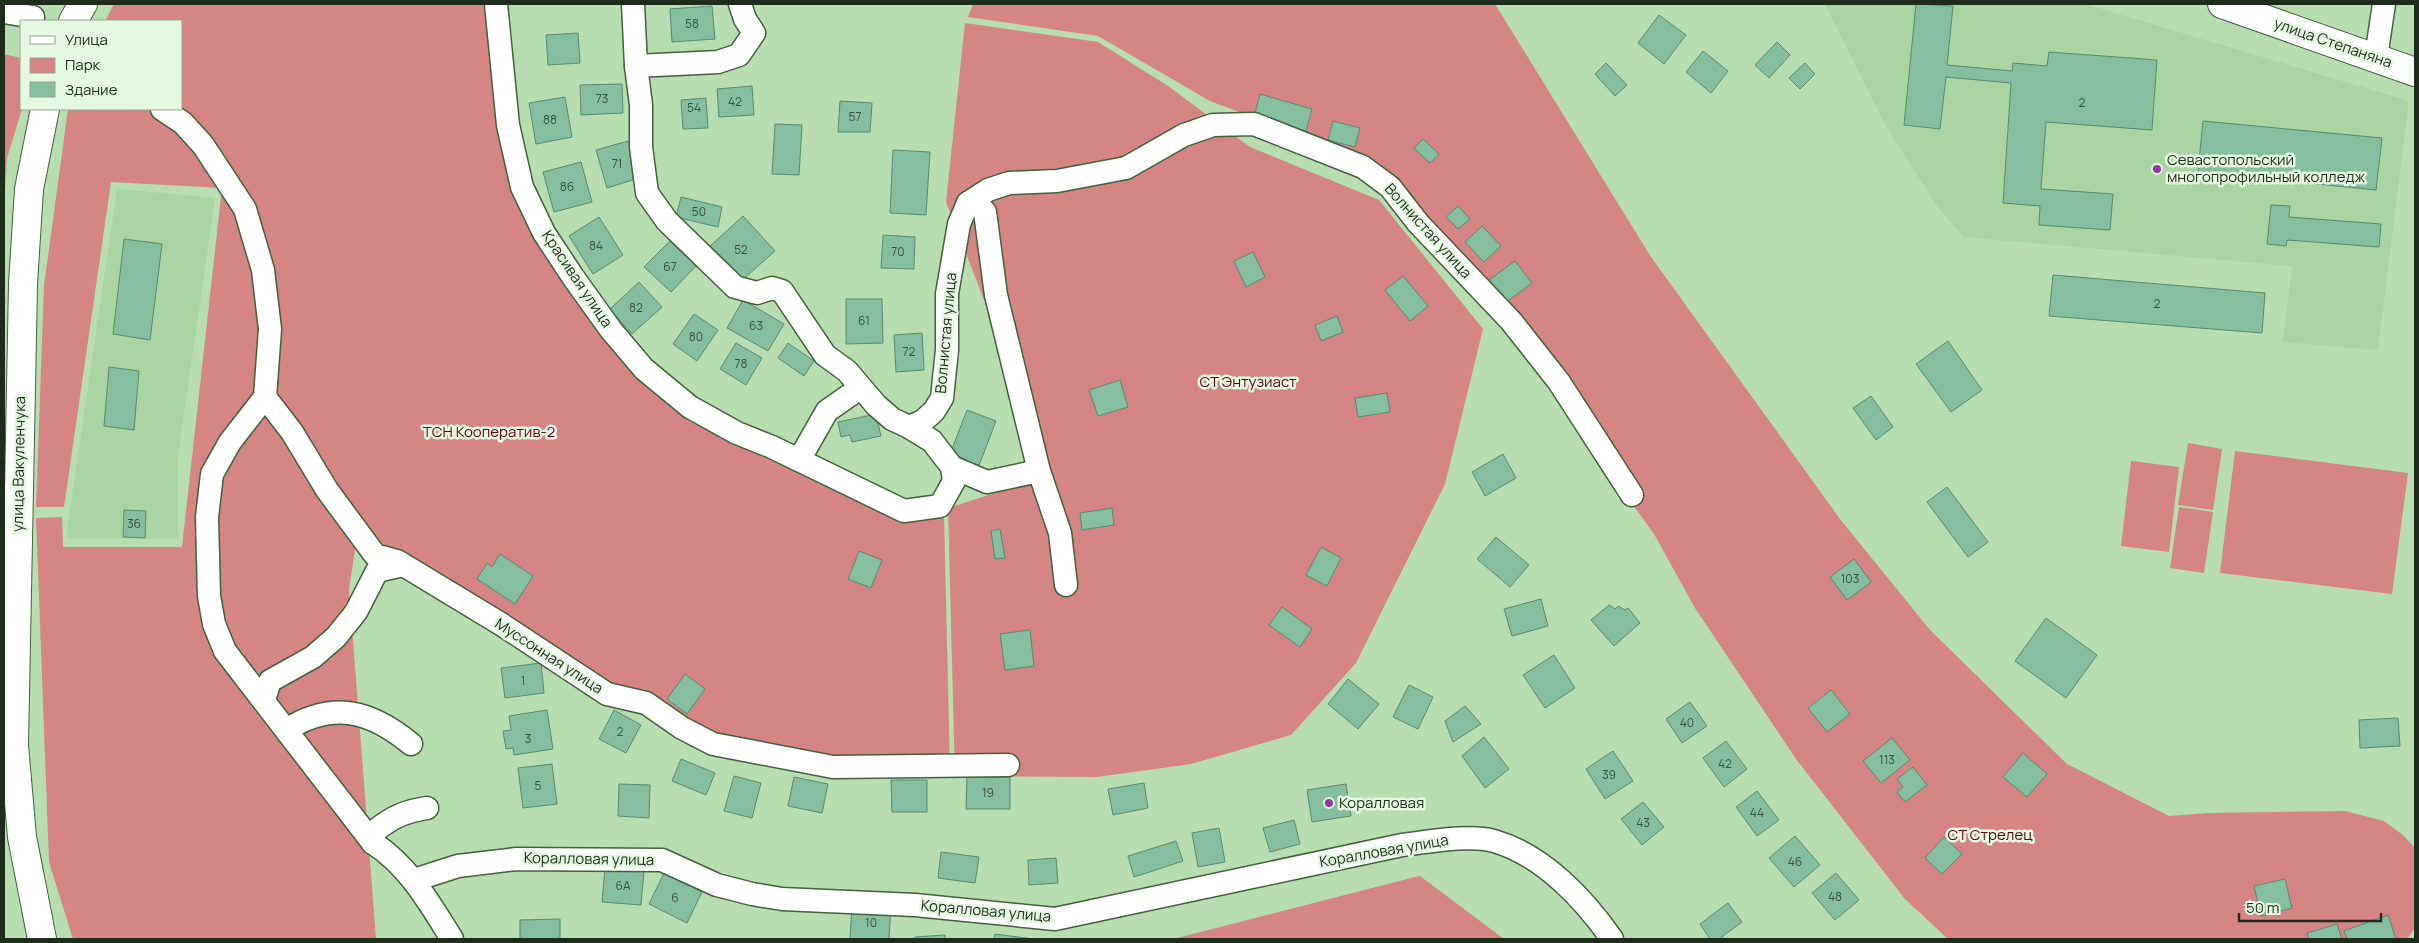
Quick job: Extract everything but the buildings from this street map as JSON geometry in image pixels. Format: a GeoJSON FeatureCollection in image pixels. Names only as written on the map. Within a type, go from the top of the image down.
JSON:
{"type":"FeatureCollection","features":[{"type":"Feature","properties":{"kind":"main road","name":"улица Степаняна"},"geometry":{"type":"LineString","coordinates":[[2222,4],[2415,72]]}},
{"type":"Feature","properties":{"kind":"main road","name":"улица Вакуленчука"},"geometry":{"type":"LineString","coordinates":[[42,939],[22,837],[14,745],[23,284],[29,189],[45,110]]}},
{"type":"Feature","properties":{"kind":"main road"},"geometry":{"type":"LineString","coordinates":[[29,189],[55,110]]}},
{"type":"Feature","properties":{"kind":"street","name":"Красивая улица"},"geometry":{"type":"LineString","coordinates":[[496,4],[508,125],[522,187],[544,233],[573,277],[611,330],[644,368],[690,406],[737,433],[800,460],[904,511],[940,506],[954,481],[952,467]]}},
{"type":"Feature","properties":{"kind":"street"},"geometry":{"type":"LineString","coordinates":[[633,4],[636,66],[641,105],[641,147],[647,194],[667,221],[735,287],[757,293],[772,288],[782,291],[825,355],[847,371],[860,388],[892,419],[910,427],[932,441],[952,467],[987,482],[1039,471]]}},
{"type":"Feature","properties":{"kind":"street"},"geometry":{"type":"LineString","coordinates":[[636,66],[718,62],[739,55],[754,33],[745,19],[740,4]]}},
{"type":"Feature","properties":{"kind":"street"},"geometry":{"type":"LineString","coordinates":[[2376,57],[2384,4]]}},
{"type":"Feature","properties":{"kind":"street"},"geometry":{"type":"LineString","coordinates":[[4,12],[33,14]]}},
{"type":"Feature","properties":{"kind":"street"},"geometry":{"type":"LineString","coordinates":[[164,110],[184,123],[202,145],[246,209],[263,270],[270,329],[265,397],[230,442],[212,474],[207,517],[208,596],[214,624],[224,651],[264,700],[337,800],[378,847],[414,880],[452,939]]}},
{"type":"Feature","properties":{"kind":"street","name":"Волнистая улица"},"geometry":{"type":"LineString","coordinates":[[910,427],[929,416],[942,398],[947,350],[947,294],[959,224],[968,203],[988,190],[1009,183],[1057,181],[1126,168],[1184,135],[1213,125],[1254,124],[1363,167],[1390,187],[1418,223],[1511,320],[1559,382],[1632,495]]}},
{"type":"Feature","properties":{"kind":"street"},"geometry":{"type":"LineString","coordinates":[[968,203],[980,207],[985,212],[996,295],[1039,471],[1060,533],[1066,585]]}},
{"type":"Feature","properties":{"kind":"street"},"geometry":{"type":"LineString","coordinates":[[800,460],[827,411],[860,388]]}},
{"type":"Feature","properties":{"kind":"street","name":"Муссонная улица"},"geometry":{"type":"LineString","coordinates":[[265,397],[375,555],[397,561],[501,624],[607,694],[646,703],[682,728],[713,744],[833,767],[1008,765]]}},
{"type":"Feature","properties":{"kind":"street"},"geometry":{"type":"LineString","coordinates":[[264,700],[270,681],[313,657],[348,624],[377,571],[403,565]]}},
{"type":"Feature","properties":{"kind":"street"},"geometry":{"type":"LineString","coordinates":[[286,730],[301,720],[325,712],[364,715],[380,722],[411,744]]}},
{"type":"Feature","properties":{"kind":"street"},"geometry":{"type":"LineString","coordinates":[[378,847],[375,831],[386,822],[400,813],[427,808]]}},
{"type":"Feature","properties":{"kind":"street","name":"Коралловая улица"},"geometry":{"type":"LineString","coordinates":[[414,880],[458,866],[516,859],[662,860],[717,885],[782,899],[915,905],[1055,918],[1402,845],[1455,839],[1493,841],[1524,855],[1563,881],[1590,908],[1612,939]]}},
{"type":"Feature","properties":{"kind":"shaded area","name":"Севастопольский многопрофильный колледж"},"geometry":{"type":"Polygon","coordinates":[[[1825,4],[2085,4],[2409,101],[2378,350],[2283,342],[2292,266],[1964,237],[1939,209],[1887,128],[1825,4]]]}},
{"type":"Feature","properties":{"kind":"shaded area"},"geometry":{"type":"Polygon","coordinates":[[[117,189],[215,198],[178,456],[178,539],[66,538],[117,189]]]}},
{"type":"Feature","properties":{"kind":"green space","name":"ТСН Кооператив-2"},"geometry":{"type":"Polygon","coordinates":[[[114,4],[486,4],[501,124],[598,322],[737,440],[944,514],[950,773],[828,759],[713,735],[613,689],[381,547],[360,517],[349,589],[376,939],[73,939],[49,862],[36,518],[62,517],[63,547],[182,547],[222,188],[111,182],[64,507],[36,507],[44,286],[68,110],[182,110],[182,20],[106,20],[114,4]]]}},
{"type":"Feature","properties":{"kind":"green space","name":"СТ Стрелец"},"geometry":{"type":"Polygon","coordinates":[[[973,4],[1495,4],[1651,257],[1840,519],[1930,630],[2067,764],[2169,816],[2208,813],[2345,811],[2384,821],[2404,836],[2415,848],[2415,928],[2407,939],[1948,939],[1905,899],[1796,759],[1695,608],[1654,534],[1401,182],[1381,165],[1210,101],[1098,36],[968,17],[973,4]]]}},
{"type":"Feature","properties":{"kind":"green space","name":"СТ Энтузиаст"},"geometry":{"type":"Polygon","coordinates":[[[965,23],[1098,42],[1168,86],[1250,147],[1379,200],[1483,329],[1445,484],[1356,663],[1291,735],[1191,764],[1097,777],[955,776],[948,508],[1052,475],[946,202],[965,23]]]}},
{"type":"Feature","properties":{"kind":"green space"},"geometry":{"type":"Polygon","coordinates":[[[4,54],[20,58],[20,110],[22,110],[7,158],[4,206],[4,54]]]}},
{"type":"Feature","properties":{"kind":"green space"},"geometry":{"type":"Polygon","coordinates":[[[2188,443],[2222,449],[2213,510],[2178,505],[2188,443]]]}},
{"type":"Feature","properties":{"kind":"green space"},"geometry":{"type":"Polygon","coordinates":[[[2235,451],[2408,473],[2392,594],[2220,573],[2235,451]]]}},
{"type":"Feature","properties":{"kind":"green space"},"geometry":{"type":"Polygon","coordinates":[[[2131,461],[2179,467],[2169,552],[2121,546],[2131,461]]]}},
{"type":"Feature","properties":{"kind":"green space"},"geometry":{"type":"Polygon","coordinates":[[[2179,507],[2213,512],[2204,573],[2170,568],[2179,507]]]}},
{"type":"Feature","properties":{"kind":"green space"},"geometry":{"type":"Polygon","coordinates":[[[1419,876],[1504,939],[1173,939],[1419,876]]]}},
{"type":"Feature","properties":{"kind":"place","name":"Севастопольский многопрофильный колледж"},"geometry":{"type":"Point","coordinates":[2157,169]}},
{"type":"Feature","properties":{"kind":"place","name":"Коралловая"},"geometry":{"type":"Point","coordinates":[1329,803]}}]}
